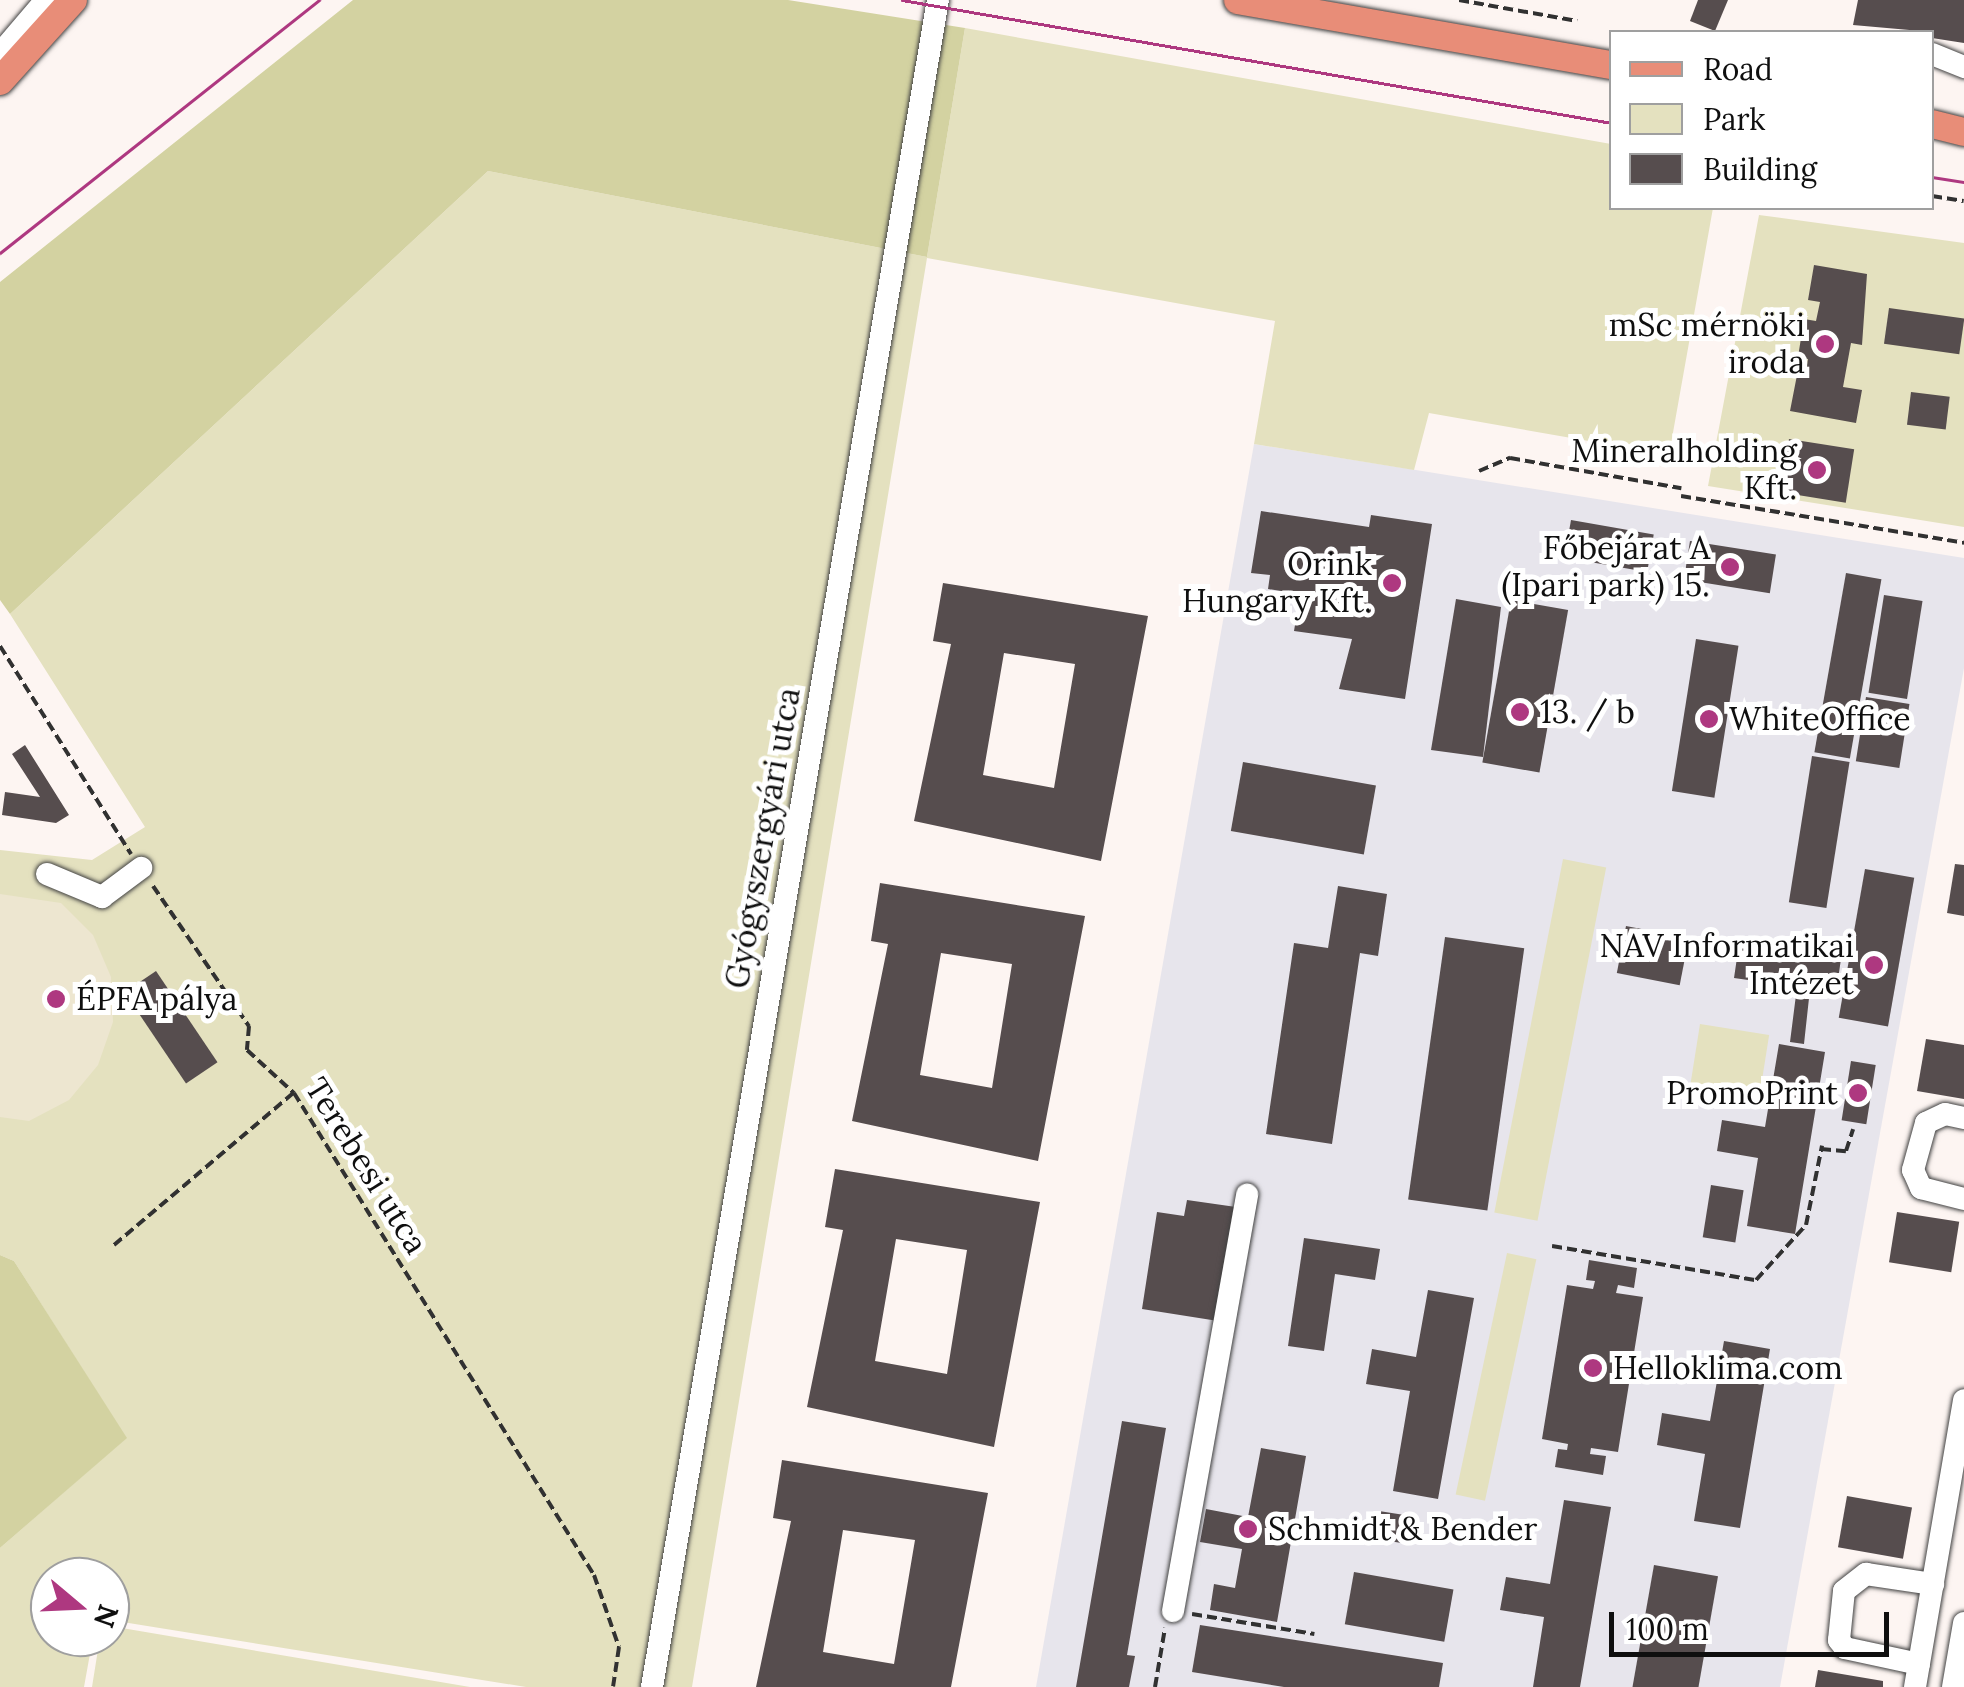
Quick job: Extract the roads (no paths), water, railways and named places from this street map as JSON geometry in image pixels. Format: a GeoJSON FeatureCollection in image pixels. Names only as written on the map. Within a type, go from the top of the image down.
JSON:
{"type":"FeatureCollection","features":[{"type":"Feature","properties":{"kind":"main road"},"geometry":{"type":"LineString","coordinates":[[1,71],[73,0]]}},
{"type":"Feature","properties":{"kind":"main road"},"geometry":{"type":"LineString","coordinates":[[1238,0],[1609,63]]}},
{"type":"Feature","properties":{"kind":"main road"},"geometry":{"type":"LineString","coordinates":[[1934,124],[1964,132]]}},
{"type":"Feature","properties":{"kind":"street"},"geometry":{"type":"LineString","coordinates":[[1,71],[46,0]]}},
{"type":"Feature","properties":{"kind":"street"},"geometry":{"type":"LineString","coordinates":[[1,71],[58,0]]}},
{"type":"Feature","properties":{"kind":"street","name":"Gyógyszergyári utca"},"geometry":{"type":"LineString","coordinates":[[652,1687],[938,0]]}},
{"type":"Feature","properties":{"kind":"street"},"geometry":{"type":"LineString","coordinates":[[1934,55],[1964,67]]}},
{"type":"Feature","properties":{"kind":"street"},"geometry":{"type":"LineString","coordinates":[[47,874],[102,898],[141,868]]}},
{"type":"Feature","properties":{"kind":"street"},"geometry":{"type":"LineString","coordinates":[[1964,1118],[1945,1114],[1926,1123],[1913,1170],[1920,1188],[1964,1200]]}},
{"type":"Feature","properties":{"kind":"street"},"geometry":{"type":"LineString","coordinates":[[1173,1612],[1247,1195]]}},
{"type":"Feature","properties":{"kind":"street"},"geometry":{"type":"LineString","coordinates":[[1933,1584],[1866,1574],[1844,1591],[1838,1640],[1845,1648],[1917,1676],[1933,1584],[1964,1400]]}},
{"type":"Feature","properties":{"kind":"street"},"geometry":{"type":"LineString","coordinates":[[1953,1687],[1964,1623]]}},
{"type":"Feature","properties":{"kind":"tram line"},"geometry":{"type":"LineString","coordinates":[[0,253],[319,0]]}},
{"type":"Feature","properties":{"kind":"tram line"},"geometry":{"type":"LineString","coordinates":[[902,0],[1609,122]]}},
{"type":"Feature","properties":{"kind":"tram line"},"geometry":{"type":"LineString","coordinates":[[1934,177],[1964,182]]}},
{"type":"Feature","properties":{"kind":"place","name":"mSc mérnöki iroda"},"geometry":{"type":"Point","coordinates":[1825,344]}},
{"type":"Feature","properties":{"kind":"place","name":"Mineralholding Kft."},"geometry":{"type":"Point","coordinates":[1817,470]}},
{"type":"Feature","properties":{"kind":"place","name":"Főbejárat A (Ipari park) 15."},"geometry":{"type":"Point","coordinates":[1730,567]}},
{"type":"Feature","properties":{"kind":"place","name":"Orink Hungary Kft."},"geometry":{"type":"Point","coordinates":[1392,583]}},
{"type":"Feature","properties":{"kind":"place","name":"13. / b"},"geometry":{"type":"Point","coordinates":[1520,712]}},
{"type":"Feature","properties":{"kind":"place","name":"WhiteOffice"},"geometry":{"type":"Point","coordinates":[1709,719]}},
{"type":"Feature","properties":{"kind":"place","name":"NAV Informatikai Intézet"},"geometry":{"type":"Point","coordinates":[1874,965]}},
{"type":"Feature","properties":{"kind":"place","name":"ÉPFA pálya"},"geometry":{"type":"Point","coordinates":[56,999]}},
{"type":"Feature","properties":{"kind":"place","name":"PromoPrint"},"geometry":{"type":"Point","coordinates":[1858,1093]}},
{"type":"Feature","properties":{"kind":"place","name":"Helloklima.com"},"geometry":{"type":"Point","coordinates":[1593,1368]}},
{"type":"Feature","properties":{"kind":"place","name":"Schmidt & Bender"},"geometry":{"type":"Point","coordinates":[1248,1529]}}]}
